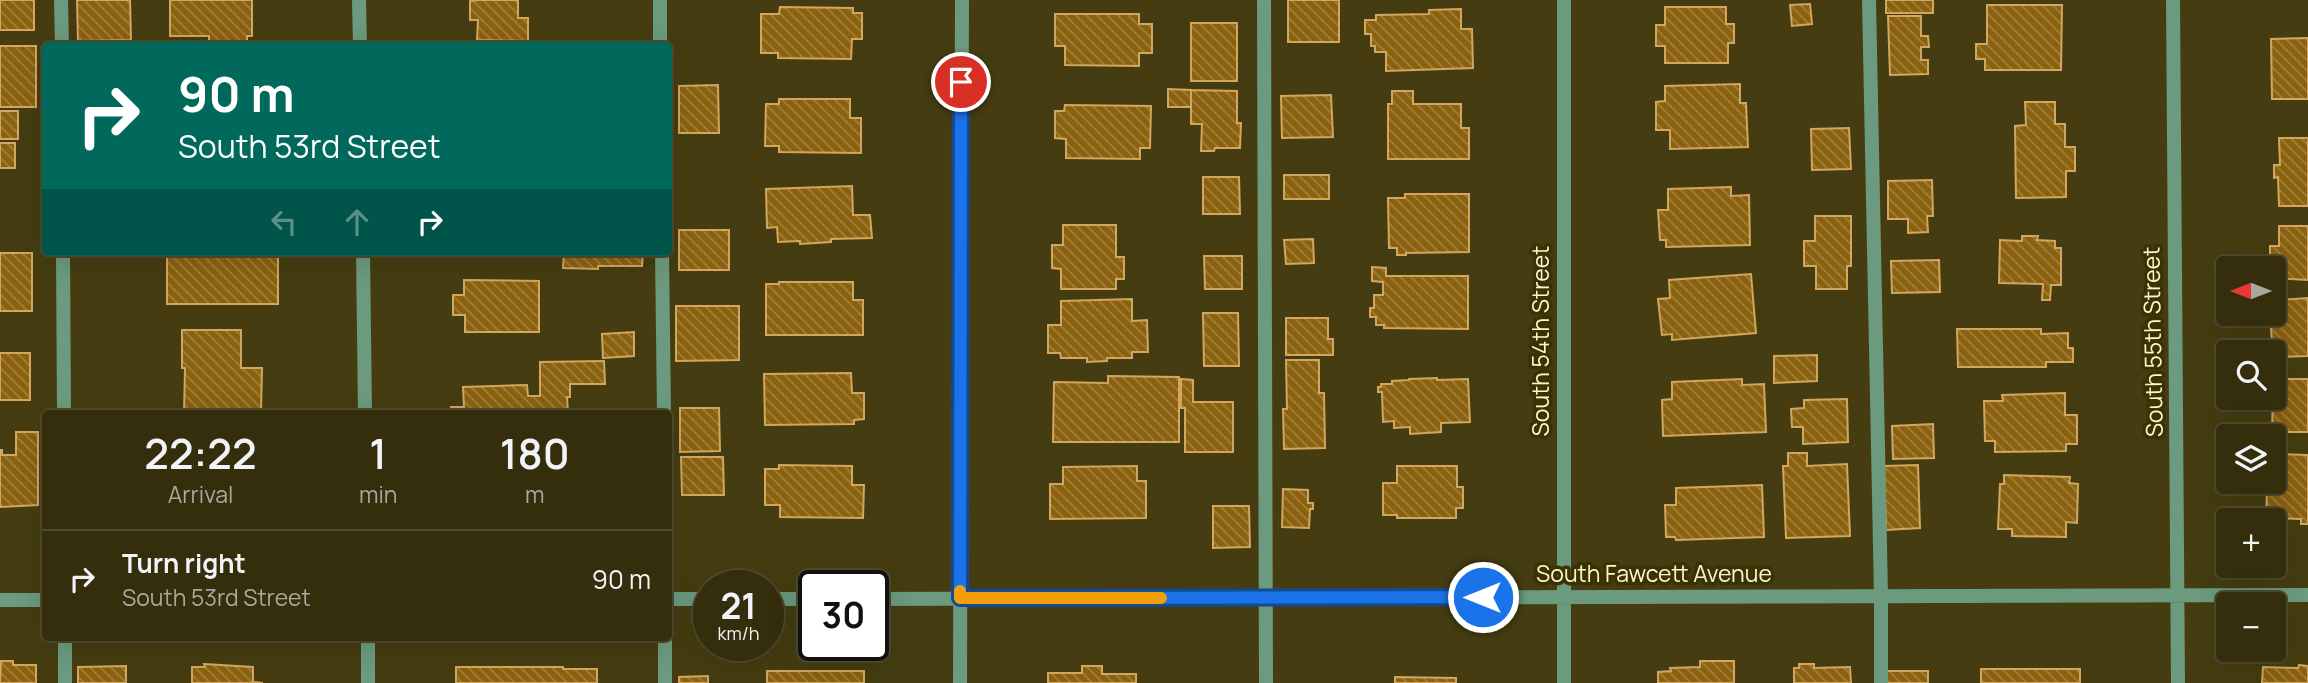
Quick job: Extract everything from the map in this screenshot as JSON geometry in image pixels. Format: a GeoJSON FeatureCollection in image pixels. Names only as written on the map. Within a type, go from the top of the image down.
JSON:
{"type":"FeatureCollection","features":[{"type":"Feature","properties":{"kind":"street"},"geometry":{"type":"LineString","coordinates":[[61,0],[62,42]]}},
{"type":"Feature","properties":{"kind":"street"},"geometry":{"type":"LineString","coordinates":[[359,0],[360,42]]}},
{"type":"Feature","properties":{"kind":"street"},"geometry":{"type":"LineString","coordinates":[[660,0],[660,42]]}},
{"type":"Feature","properties":{"kind":"street"},"geometry":{"type":"LineString","coordinates":[[960,683],[962,0]]}},
{"type":"Feature","properties":{"kind":"street"},"geometry":{"type":"LineString","coordinates":[[1264,0],[1266,683]]}},
{"type":"Feature","properties":{"kind":"street","name":"South 54th Street"},"geometry":{"type":"LineString","coordinates":[[1564,0],[1564,683]]}},
{"type":"Feature","properties":{"kind":"street"},"geometry":{"type":"LineString","coordinates":[[1869,0],[1881,683]]}},
{"type":"Feature","properties":{"kind":"street","name":"South 55th Street"},"geometry":{"type":"LineString","coordinates":[[2173,0],[2178,683]]}},
{"type":"Feature","properties":{"kind":"street"},"geometry":{"type":"LineString","coordinates":[[63,256],[64,410]]}},
{"type":"Feature","properties":{"kind":"street"},"geometry":{"type":"LineString","coordinates":[[363,256],[365,410]]}},
{"type":"Feature","properties":{"kind":"street"},"geometry":{"type":"LineString","coordinates":[[662,256],[664,410]]}},
{"type":"Feature","properties":{"kind":"street","name":"South Fawcett Avenue"},"geometry":{"type":"LineString","coordinates":[[889,598],[2308,595]]}},
{"type":"Feature","properties":{"kind":"street"},"geometry":{"type":"LineString","coordinates":[[672,599],[693,599]]}},
{"type":"Feature","properties":{"kind":"street"},"geometry":{"type":"LineString","coordinates":[[0,600],[42,600]]}},
{"type":"Feature","properties":{"kind":"street"},"geometry":{"type":"LineString","coordinates":[[65,641],[65,683]]}},
{"type":"Feature","properties":{"kind":"street"},"geometry":{"type":"LineString","coordinates":[[368,641],[368,683]]}},
{"type":"Feature","properties":{"kind":"street"},"geometry":{"type":"LineString","coordinates":[[665,683],[666,641]]}},
{"type":"Feature","properties":{"kind":"building"},"geometry":{"type":"Polygon","coordinates":[[[0,0],[34,0],[34,30],[0,30],[0,0]]]}},
{"type":"Feature","properties":{"kind":"building"},"geometry":{"type":"Polygon","coordinates":[[[77,0],[130,0],[131,40],[78,41],[77,0]]]}},
{"type":"Feature","properties":{"kind":"building"},"geometry":{"type":"Polygon","coordinates":[[[170,0],[252,0],[252,36],[247,36],[247,42],[209,42],[209,36],[170,36],[170,0]]]}},
{"type":"Feature","properties":{"kind":"building"},"geometry":{"type":"Polygon","coordinates":[[[518,0],[518,18],[528,18],[528,41],[477,40],[478,20],[470,20],[470,1],[518,0]]]}},
{"type":"Feature","properties":{"kind":"building"},"geometry":{"type":"Polygon","coordinates":[[[1288,0],[1339,0],[1339,42],[1288,42],[1288,0]]]}},
{"type":"Feature","properties":{"kind":"building"},"geometry":{"type":"Polygon","coordinates":[[[1886,0],[1933,0],[1933,13],[1886,13],[1886,0]]]}},
{"type":"Feature","properties":{"kind":"building"},"geometry":{"type":"Polygon","coordinates":[[[1810,4],[1812,24],[1792,26],[1790,5],[1810,4]]]}},
{"type":"Feature","properties":{"kind":"building"},"geometry":{"type":"Polygon","coordinates":[[[1987,5],[2062,5],[2061,70],[1985,70],[1985,59],[1976,59],[1976,44],[1987,44],[1987,5]]]}},
{"type":"Feature","properties":{"kind":"building"},"geometry":{"type":"Polygon","coordinates":[[[780,7],[853,8],[853,13],[862,13],[862,39],[852,39],[851,59],[778,58],[778,53],[761,53],[761,14],[779,14],[780,7]]]}},
{"type":"Feature","properties":{"kind":"building"},"geometry":{"type":"Polygon","coordinates":[[[1665,7],[1726,7],[1726,24],[1734,24],[1734,43],[1728,43],[1728,63],[1665,63],[1665,46],[1656,46],[1656,25],[1665,25],[1665,7]]]}},
{"type":"Feature","properties":{"kind":"building"},"geometry":{"type":"Polygon","coordinates":[[[1461,9],[1461,29],[1472,29],[1473,68],[1386,71],[1386,52],[1375,52],[1375,46],[1371,46],[1371,34],[1365,34],[1365,20],[1376,20],[1376,15],[1429,14],[1429,10],[1461,9]]]}},
{"type":"Feature","properties":{"kind":"building"},"geometry":{"type":"Polygon","coordinates":[[[1055,14],[1139,14],[1139,24],[1152,24],[1152,53],[1139,53],[1139,66],[1065,65],[1065,46],[1055,46],[1055,14]]]}},
{"type":"Feature","properties":{"kind":"building"},"geometry":{"type":"Polygon","coordinates":[[[1888,16],[1921,16],[1921,36],[1928,36],[1929,47],[1921,47],[1921,60],[1928,60],[1928,74],[1890,75],[1888,16]]]}},
{"type":"Feature","properties":{"kind":"building"},"geometry":{"type":"Polygon","coordinates":[[[1191,23],[1237,23],[1237,81],[1191,81],[1191,23]]]}},
{"type":"Feature","properties":{"kind":"building"},"geometry":{"type":"Polygon","coordinates":[[[2308,38],[2308,99],[2272,99],[2271,39],[2308,38]]]}},
{"type":"Feature","properties":{"kind":"building"},"geometry":{"type":"Polygon","coordinates":[[[0,46],[36,46],[36,107],[0,107],[0,46]]]}},
{"type":"Feature","properties":{"kind":"building"},"geometry":{"type":"Polygon","coordinates":[[[1740,84],[1740,103],[1746,103],[1748,147],[1670,149],[1670,130],[1656,130],[1656,102],[1665,101],[1665,86],[1740,84]]]}},
{"type":"Feature","properties":{"kind":"building"},"geometry":{"type":"Polygon","coordinates":[[[718,85],[719,133],[679,133],[679,86],[718,85]]]}},
{"type":"Feature","properties":{"kind":"building"},"geometry":{"type":"Polygon","coordinates":[[[1168,89],[1191,90],[1191,107],[1168,107],[1168,89]]]}},
{"type":"Feature","properties":{"kind":"building"},"geometry":{"type":"Polygon","coordinates":[[[1191,90],[1237,91],[1237,123],[1241,123],[1240,148],[1201,151],[1202,124],[1191,124],[1191,90]]]}},
{"type":"Feature","properties":{"kind":"building"},"geometry":{"type":"Polygon","coordinates":[[[1392,91],[1413,91],[1413,104],[1461,104],[1461,128],[1469,128],[1469,159],[1388,159],[1388,104],[1392,104],[1392,91]]]}},
{"type":"Feature","properties":{"kind":"building"},"geometry":{"type":"Polygon","coordinates":[[[1331,95],[1333,137],[1282,138],[1281,96],[1331,95]]]}},
{"type":"Feature","properties":{"kind":"building"},"geometry":{"type":"Polygon","coordinates":[[[779,99],[850,99],[850,118],[861,118],[861,153],[779,152],[779,146],[765,146],[766,104],[779,104],[779,99]]]}},
{"type":"Feature","properties":{"kind":"building"},"geometry":{"type":"Polygon","coordinates":[[[2025,102],[2055,102],[2055,124],[2065,124],[2065,147],[2075,147],[2075,171],[2066,171],[2066,197],[2016,198],[2015,126],[2026,125],[2025,102]]]}},
{"type":"Feature","properties":{"kind":"building"},"geometry":{"type":"Polygon","coordinates":[[[1065,105],[1151,106],[1150,148],[1140,148],[1140,159],[1066,158],[1066,139],[1055,138],[1055,111],[1064,111],[1065,105]]]}},
{"type":"Feature","properties":{"kind":"building"},"geometry":{"type":"Polygon","coordinates":[[[0,111],[18,111],[18,139],[0,139],[0,111]]]}},
{"type":"Feature","properties":{"kind":"building"},"geometry":{"type":"Polygon","coordinates":[[[1849,128],[1851,169],[1812,170],[1811,129],[1849,128]]]}},
{"type":"Feature","properties":{"kind":"building"},"geometry":{"type":"Polygon","coordinates":[[[2279,138],[2308,138],[2308,206],[2279,206],[2278,177],[2274,178],[2274,165],[2280,165],[2279,138]]]}},
{"type":"Feature","properties":{"kind":"building"},"geometry":{"type":"Polygon","coordinates":[[[0,143],[15,143],[15,168],[0,168],[0,143]]]}},
{"type":"Feature","properties":{"kind":"building"},"geometry":{"type":"Polygon","coordinates":[[[1284,175],[1329,175],[1329,199],[1284,199],[1284,175]]]}},
{"type":"Feature","properties":{"kind":"building"},"geometry":{"type":"Polygon","coordinates":[[[1203,177],[1239,177],[1240,214],[1203,214],[1203,177]]]}},
{"type":"Feature","properties":{"kind":"building"},"geometry":{"type":"Polygon","coordinates":[[[1932,180],[1933,216],[1927,216],[1928,232],[1908,233],[1908,219],[1888,219],[1888,181],[1932,180]]]}},
{"type":"Feature","properties":{"kind":"building"},"geometry":{"type":"Polygon","coordinates":[[[852,186],[853,215],[870,215],[872,238],[831,239],[831,242],[800,244],[800,241],[778,242],[777,227],[767,228],[766,189],[852,186]]]}},
{"type":"Feature","properties":{"kind":"building"},"geometry":{"type":"Polygon","coordinates":[[[1731,187],[1731,196],[1749,195],[1750,245],[1666,247],[1666,240],[1660,240],[1658,210],[1668,210],[1668,189],[1731,187]]]}},
{"type":"Feature","properties":{"kind":"building"},"geometry":{"type":"Polygon","coordinates":[[[1405,194],[1469,194],[1469,252],[1397,255],[1397,248],[1389,248],[1388,198],[1405,198],[1405,194]]]}},
{"type":"Feature","properties":{"kind":"building"},"geometry":{"type":"Polygon","coordinates":[[[1815,216],[1851,216],[1851,266],[1847,266],[1847,289],[1816,289],[1816,266],[1804,266],[1804,241],[1815,241],[1815,216]]]}},
{"type":"Feature","properties":{"kind":"building"},"geometry":{"type":"Polygon","coordinates":[[[1063,225],[1116,225],[1116,257],[1124,257],[1124,279],[1116,279],[1116,289],[1061,289],[1061,269],[1052,268],[1052,245],[1063,245],[1063,225]]]}},
{"type":"Feature","properties":{"kind":"building"},"geometry":{"type":"Polygon","coordinates":[[[2279,226],[2308,226],[2308,280],[2286,279],[2286,256],[2270,256],[2270,246],[2279,246],[2279,226]]]}},
{"type":"Feature","properties":{"kind":"building"},"geometry":{"type":"Polygon","coordinates":[[[679,230],[729,230],[729,270],[679,270],[679,230]]]}},
{"type":"Feature","properties":{"kind":"building"},"geometry":{"type":"Polygon","coordinates":[[[2022,236],[2038,236],[2037,240],[2055,241],[2055,248],[2061,248],[2061,285],[2051,285],[2050,300],[2042,300],[2043,284],[1999,283],[2000,240],[2022,241],[2022,236]]]}},
{"type":"Feature","properties":{"kind":"building"},"geometry":{"type":"Polygon","coordinates":[[[1313,239],[1314,263],[1286,264],[1284,240],[1313,239]]]}},
{"type":"Feature","properties":{"kind":"building"},"geometry":{"type":"Polygon","coordinates":[[[0,253],[32,253],[32,311],[0,311],[0,253]]]}},
{"type":"Feature","properties":{"kind":"building"},"geometry":{"type":"Polygon","coordinates":[[[167,256],[278,256],[278,304],[167,304],[167,256]]]}},
{"type":"Feature","properties":{"kind":"building"},"geometry":{"type":"Polygon","coordinates":[[[564,256],[643,256],[642,266],[563,268],[564,256]]]}},
{"type":"Feature","properties":{"kind":"building"},"geometry":{"type":"Polygon","coordinates":[[[1204,256],[1242,256],[1242,289],[1205,289],[1204,256]]]}},
{"type":"Feature","properties":{"kind":"building"},"geometry":{"type":"Polygon","coordinates":[[[1939,260],[1940,292],[1892,293],[1891,261],[1939,260]]]}},
{"type":"Feature","properties":{"kind":"building"},"geometry":{"type":"Polygon","coordinates":[[[1372,267],[1386,268],[1386,276],[1468,276],[1468,329],[1384,328],[1384,325],[1376,325],[1376,317],[1370,317],[1370,308],[1374,308],[1374,295],[1383,295],[1383,282],[1372,281],[1372,267]]]}},
{"type":"Feature","properties":{"kind":"building"},"geometry":{"type":"Polygon","coordinates":[[[1751,274],[1756,333],[1672,340],[1672,334],[1662,335],[1658,299],[1670,298],[1669,280],[1751,274]]]}},
{"type":"Feature","properties":{"kind":"building"},"geometry":{"type":"Polygon","coordinates":[[[464,280],[539,281],[539,332],[465,332],[465,315],[453,315],[453,295],[464,295],[464,280]]]}},
{"type":"Feature","properties":{"kind":"building"},"geometry":{"type":"Polygon","coordinates":[[[853,282],[853,300],[863,300],[863,335],[766,335],[766,284],[853,282]]]}},
{"type":"Feature","properties":{"kind":"building"},"geometry":{"type":"Polygon","coordinates":[[[2308,298],[2308,356],[2286,357],[2286,340],[2272,340],[2271,326],[2286,326],[2286,300],[2308,298]]]}},
{"type":"Feature","properties":{"kind":"building"},"geometry":{"type":"Polygon","coordinates":[[[1132,299],[1132,321],[1147,320],[1148,352],[1132,352],[1132,358],[1107,358],[1107,361],[1087,362],[1087,358],[1061,358],[1060,353],[1048,353],[1048,325],[1061,325],[1061,301],[1132,299]]]}},
{"type":"Feature","properties":{"kind":"building"},"geometry":{"type":"Polygon","coordinates":[[[676,306],[739,306],[739,360],[676,361],[676,306]]]}},
{"type":"Feature","properties":{"kind":"building"},"geometry":{"type":"Polygon","coordinates":[[[1203,313],[1238,313],[1239,366],[1204,366],[1203,313]]]}},
{"type":"Feature","properties":{"kind":"building"},"geometry":{"type":"Polygon","coordinates":[[[1286,318],[1328,318],[1328,339],[1333,339],[1333,355],[1286,355],[1286,318]]]}},
{"type":"Feature","properties":{"kind":"building"},"geometry":{"type":"Polygon","coordinates":[[[1957,329],[2041,329],[2041,334],[2068,333],[2068,348],[2073,348],[2073,362],[2046,362],[2046,367],[1958,367],[1957,329]]]}},
{"type":"Feature","properties":{"kind":"building"},"geometry":{"type":"Polygon","coordinates":[[[182,330],[241,330],[241,368],[262,368],[261,410],[184,410],[185,368],[182,368],[182,330]]]}},
{"type":"Feature","properties":{"kind":"building"},"geometry":{"type":"Polygon","coordinates":[[[634,332],[634,356],[603,358],[602,334],[634,332]]]}},
{"type":"Feature","properties":{"kind":"building"},"geometry":{"type":"Polygon","coordinates":[[[0,353],[30,353],[30,400],[0,400],[0,353]]]}},
{"type":"Feature","properties":{"kind":"building"},"geometry":{"type":"Polygon","coordinates":[[[1817,355],[1817,381],[1774,383],[1774,356],[1817,355]]]}},
{"type":"Feature","properties":{"kind":"building"},"geometry":{"type":"Polygon","coordinates":[[[1286,360],[1319,360],[1319,393],[1324,393],[1325,448],[1284,449],[1283,409],[1287,409],[1286,360]]]}},
{"type":"Feature","properties":{"kind":"building"},"geometry":{"type":"Polygon","coordinates":[[[604,361],[605,384],[570,384],[568,410],[451,410],[451,407],[464,407],[463,387],[527,385],[528,396],[540,396],[540,362],[604,361]]]}},
{"type":"Feature","properties":{"kind":"building"},"geometry":{"type":"Polygon","coordinates":[[[851,373],[852,393],[864,393],[864,419],[854,420],[854,424],[765,425],[764,374],[851,373]]]}},
{"type":"Feature","properties":{"kind":"building"},"geometry":{"type":"Polygon","coordinates":[[[1108,376],[1179,377],[1179,442],[1053,442],[1054,382],[1108,383],[1108,376]]]}},
{"type":"Feature","properties":{"kind":"building"},"geometry":{"type":"Polygon","coordinates":[[[1437,378],[1468,379],[1470,422],[1441,423],[1441,432],[1410,434],[1410,427],[1394,428],[1394,421],[1383,422],[1382,392],[1378,392],[1381,384],[1437,378]]]}},
{"type":"Feature","properties":{"kind":"building"},"geometry":{"type":"Polygon","coordinates":[[[1181,379],[1193,380],[1193,402],[1233,402],[1233,452],[1185,452],[1185,408],[1181,408],[1181,379]]]}},
{"type":"Feature","properties":{"kind":"building"},"geometry":{"type":"Polygon","coordinates":[[[1742,379],[1742,385],[1764,384],[1766,432],[1663,436],[1662,400],[1672,399],[1672,382],[1742,379]]]}},
{"type":"Feature","properties":{"kind":"building"},"geometry":{"type":"Polygon","coordinates":[[[2286,379],[2308,379],[2308,432],[2286,432],[2286,424],[2272,424],[2273,410],[2286,410],[2286,379]]]}},
{"type":"Feature","properties":{"kind":"building"},"geometry":{"type":"Polygon","coordinates":[[[2065,393],[2065,415],[2077,415],[2077,444],[2066,444],[2066,451],[1995,452],[1995,441],[1985,441],[1984,401],[2003,401],[2002,395],[2065,393]]]}},
{"type":"Feature","properties":{"kind":"building"},"geometry":{"type":"Polygon","coordinates":[[[1847,399],[1848,442],[1803,444],[1803,427],[1792,427],[1791,409],[1804,408],[1804,400],[1847,399]]]}},
{"type":"Feature","properties":{"kind":"building"},"geometry":{"type":"Polygon","coordinates":[[[680,408],[719,408],[720,451],[680,452],[680,408]]]}},
{"type":"Feature","properties":{"kind":"building"},"geometry":{"type":"Polygon","coordinates":[[[1933,424],[1934,458],[1893,459],[1892,426],[1933,424]]]}},
{"type":"Feature","properties":{"kind":"building"},"geometry":{"type":"Polygon","coordinates":[[[16,432],[38,432],[38,505],[0,507],[0,450],[2,455],[16,455],[16,432]]]}},
{"type":"Feature","properties":{"kind":"building"},"geometry":{"type":"Polygon","coordinates":[[[1788,453],[1807,453],[1807,466],[1847,464],[1850,536],[1786,538],[1783,466],[1788,466],[1788,453]]]}},
{"type":"Feature","properties":{"kind":"building"},"geometry":{"type":"Polygon","coordinates":[[[2286,454],[2308,455],[2308,524],[2301,524],[2301,519],[2286,519],[2286,508],[2266,508],[2267,494],[2286,494],[2286,454]]]}},
{"type":"Feature","properties":{"kind":"building"},"geometry":{"type":"Polygon","coordinates":[[[681,457],[723,457],[724,495],[682,495],[681,457]]]}},
{"type":"Feature","properties":{"kind":"building"},"geometry":{"type":"Polygon","coordinates":[[[779,465],[852,466],[852,485],[864,485],[863,518],[780,517],[780,505],[765,505],[765,469],[779,469],[779,465]]]}},
{"type":"Feature","properties":{"kind":"building"},"geometry":{"type":"Polygon","coordinates":[[[1918,465],[1920,528],[1886,530],[1884,466],[1918,465]]]}},
{"type":"Feature","properties":{"kind":"building"},"geometry":{"type":"Polygon","coordinates":[[[1137,466],[1137,481],[1146,481],[1146,518],[1050,519],[1050,484],[1063,484],[1063,467],[1137,466]]]}},
{"type":"Feature","properties":{"kind":"building"},"geometry":{"type":"Polygon","coordinates":[[[1397,466],[1457,466],[1457,487],[1463,487],[1463,508],[1456,508],[1456,518],[1397,518],[1397,515],[1383,515],[1383,483],[1397,483],[1397,466]]]}},
{"type":"Feature","properties":{"kind":"building"},"geometry":{"type":"Polygon","coordinates":[[[2004,475],[2070,477],[2069,483],[2078,484],[2077,523],[2066,522],[2066,537],[2012,536],[2012,529],[1998,529],[2000,484],[2004,484],[2004,475]]]}},
{"type":"Feature","properties":{"kind":"building"},"geometry":{"type":"Polygon","coordinates":[[[1762,485],[1764,537],[1676,540],[1675,537],[1666,537],[1665,505],[1676,505],[1676,488],[1762,485]]]}},
{"type":"Feature","properties":{"kind":"building"},"geometry":{"type":"Polygon","coordinates":[[[1283,489],[1308,490],[1308,503],[1313,503],[1309,528],[1282,527],[1283,489]]]}},
{"type":"Feature","properties":{"kind":"building"},"geometry":{"type":"Polygon","coordinates":[[[1213,506],[1249,506],[1250,547],[1213,548],[1213,506]]]}},
{"type":"Feature","properties":{"kind":"building"},"geometry":{"type":"Polygon","coordinates":[[[1,661],[13,661],[13,665],[36,665],[36,683],[0,683],[1,661]]]}},
{"type":"Feature","properties":{"kind":"building"},"geometry":{"type":"Polygon","coordinates":[[[1700,661],[1734,661],[1734,683],[1658,683],[1658,672],[1671,671],[1670,668],[1700,667],[1700,661]]]}},
{"type":"Feature","properties":{"kind":"building"},"geometry":{"type":"Polygon","coordinates":[[[204,664],[253,667],[253,682],[263,683],[192,683],[192,667],[205,667],[204,664]]]}},
{"type":"Feature","properties":{"kind":"building"},"geometry":{"type":"Polygon","coordinates":[[[1799,664],[1814,664],[1814,668],[1850,667],[1851,683],[1794,683],[1794,668],[1799,668],[1799,664]]]}},
{"type":"Feature","properties":{"kind":"building"},"geometry":{"type":"Polygon","coordinates":[[[2299,665],[2308,666],[2308,683],[2262,683],[2263,667],[2298,668],[2299,665]]]}},
{"type":"Feature","properties":{"kind":"building"},"geometry":{"type":"Polygon","coordinates":[[[126,666],[126,683],[78,683],[78,667],[126,666]]]}},
{"type":"Feature","properties":{"kind":"building"},"geometry":{"type":"Polygon","coordinates":[[[1082,666],[1102,666],[1102,674],[1136,674],[1136,683],[1048,683],[1048,673],[1082,673],[1082,666]]]}},
{"type":"Feature","properties":{"kind":"building"},"geometry":{"type":"Polygon","coordinates":[[[456,667],[597,669],[597,683],[456,683],[456,667]]]}},
{"type":"Feature","properties":{"kind":"building"},"geometry":{"type":"Polygon","coordinates":[[[1981,669],[2080,669],[2080,683],[1981,683],[1981,669]]]}},
{"type":"Feature","properties":{"kind":"building"},"geometry":{"type":"Polygon","coordinates":[[[767,671],[864,671],[864,683],[767,683],[767,671]]]}},
{"type":"Feature","properties":{"kind":"building"},"geometry":{"type":"Polygon","coordinates":[[[1886,671],[1928,671],[1928,683],[1886,683],[1886,671]]]}},
{"type":"Feature","properties":{"kind":"building"},"geometry":{"type":"Polygon","coordinates":[[[708,676],[708,683],[679,683],[679,677],[708,676]]]}},
{"type":"Feature","properties":{"kind":"building"},"geometry":{"type":"Polygon","coordinates":[[[1395,677],[1456,678],[1456,683],[1395,683],[1395,677]]]}},
{"type":"Feature","properties":{"kind":"slow traffic"},"geometry":{"type":"LineString","coordinates":[[960,591],[960,598],[1161,598]]}},
{"type":"Feature","properties":{"kind":"route"},"geometry":{"type":"LineString","coordinates":[[961,82],[960,598],[1483,597]]}}]}
